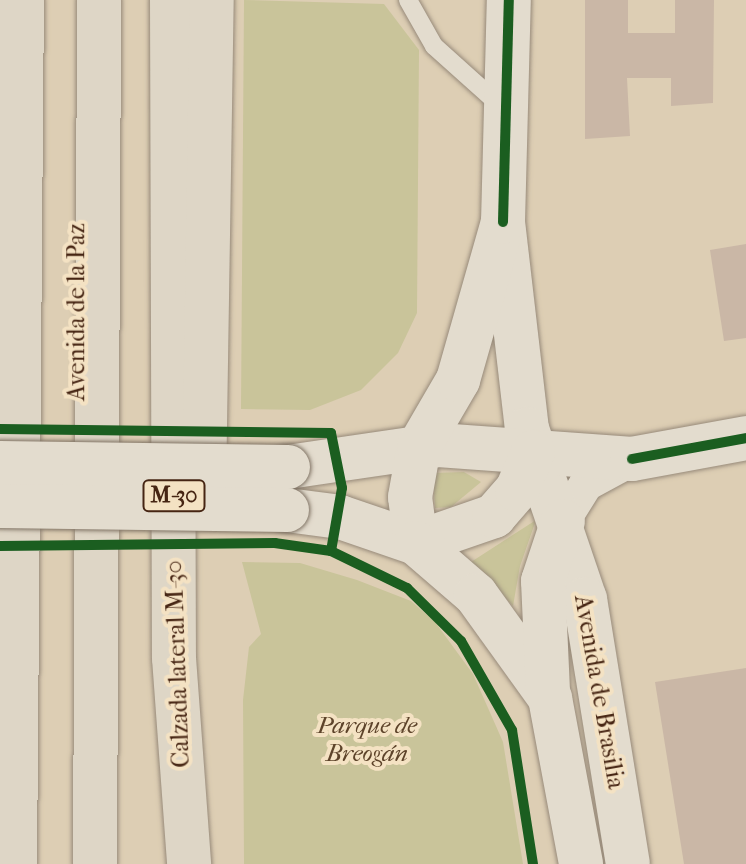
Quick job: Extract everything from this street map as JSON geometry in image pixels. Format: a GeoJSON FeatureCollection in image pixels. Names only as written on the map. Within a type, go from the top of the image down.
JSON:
{"type":"FeatureCollection","features":[{"type":"Feature","properties":{"kind":"highway"},"geometry":{"type":"LineString","coordinates":[[15,864],[22,0]]}},
{"type":"Feature","properties":{"kind":"highway","name":"Avenida de la Paz"},"geometry":{"type":"LineString","coordinates":[[95,864],[99,0]]}},
{"type":"Feature","properties":{"kind":"highway","name":"M-30"},"geometry":{"type":"LineString","coordinates":[[150,0],[174,128]]}},
{"type":"Feature","properties":{"kind":"highway","name":"M-30"},"geometry":{"type":"LineString","coordinates":[[172,0],[174,128]]}},
{"type":"Feature","properties":{"kind":"highway"},"geometry":{"type":"LineString","coordinates":[[190,864],[203,656],[212,0]]}},
{"type":"Feature","properties":{"kind":"highway","name":"Calzada lateral M-30"},"geometry":{"type":"LineString","coordinates":[[174,128],[174,658],[190,864]]}},
{"type":"Feature","properties":{"kind":"street"},"geometry":{"type":"LineString","coordinates":[[0,506],[287,510],[340,517],[416,543],[494,516],[517,490],[533,452],[503,222],[509,0]]}},
{"type":"Feature","properties":{"kind":"street"},"geometry":{"type":"LineString","coordinates":[[416,543],[410,497],[419,447],[458,380],[503,222]]}},
{"type":"Feature","properties":{"kind":"street"},"geometry":{"type":"LineString","coordinates":[[0,463],[288,467],[419,447],[632,459],[746,438]]}},
{"type":"Feature","properties":{"kind":"street","name":"Avenida de Brasilia"},"geometry":{"type":"LineString","coordinates":[[533,452],[563,521],[591,633],[628,864]]}},
{"type":"Feature","properties":{"kind":"street"},"geometry":{"type":"LineString","coordinates":[[550,698],[541,610],[548,555],[563,521],[586,484],[632,459]]}},
{"type":"Feature","properties":{"kind":"street","name":"Avenida de Brasilia"},"geometry":{"type":"LineString","coordinates":[[416,543],[476,595],[550,698],[581,864]]}},
{"type":"Feature","properties":{"kind":"lane"},"geometry":{"type":"LineString","coordinates":[[408,0],[434,46],[508,113]]}},
{"type":"Feature","properties":{"kind":"green space"},"geometry":{"type":"Polygon","coordinates":[[[244,0],[384,4],[419,50],[417,313],[398,353],[361,390],[310,410],[241,409],[244,0]]]}},
{"type":"Feature","properties":{"kind":"green space"},"geometry":{"type":"Polygon","coordinates":[[[464,472],[481,482],[451,507],[435,508],[433,473],[464,472]]]}},
{"type":"Feature","properties":{"kind":"green space"},"geometry":{"type":"Polygon","coordinates":[[[536,520],[520,566],[513,606],[471,562],[536,520]]]}},
{"type":"Feature","properties":{"kind":"green space","name":"Parque de Breogán"},"geometry":{"type":"Polygon","coordinates":[[[242,562],[300,563],[357,580],[411,601],[435,622],[473,674],[503,742],[523,864],[244,864],[243,700],[249,647],[261,634],[242,562]]]}},
{"type":"Feature","properties":{"kind":"building"},"geometry":{"type":"Polygon","coordinates":[[[585,0],[628,0],[628,33],[675,33],[675,0],[714,0],[713,103],[671,106],[671,78],[627,78],[630,136],[585,139],[585,0]]]}},
{"type":"Feature","properties":{"kind":"building"},"geometry":{"type":"Polygon","coordinates":[[[746,244],[746,338],[724,341],[710,250],[746,244]]]}},
{"type":"Feature","properties":{"kind":"building"},"geometry":{"type":"Polygon","coordinates":[[[746,668],[746,864],[684,864],[655,682],[746,668]]]}},
{"type":"Feature","properties":{"kind":"cycle path"},"geometry":{"type":"LineString","coordinates":[[503,222],[509,0]]}},
{"type":"Feature","properties":{"kind":"cycle path"},"geometry":{"type":"LineString","coordinates":[[0,429],[331,433],[342,488],[331,551],[275,543],[0,546]]}},
{"type":"Feature","properties":{"kind":"cycle path"},"geometry":{"type":"LineString","coordinates":[[632,459],[746,438]]}},
{"type":"Feature","properties":{"kind":"cycle path"},"geometry":{"type":"LineString","coordinates":[[331,551],[407,588],[461,641],[512,730],[533,864]]}}]}
